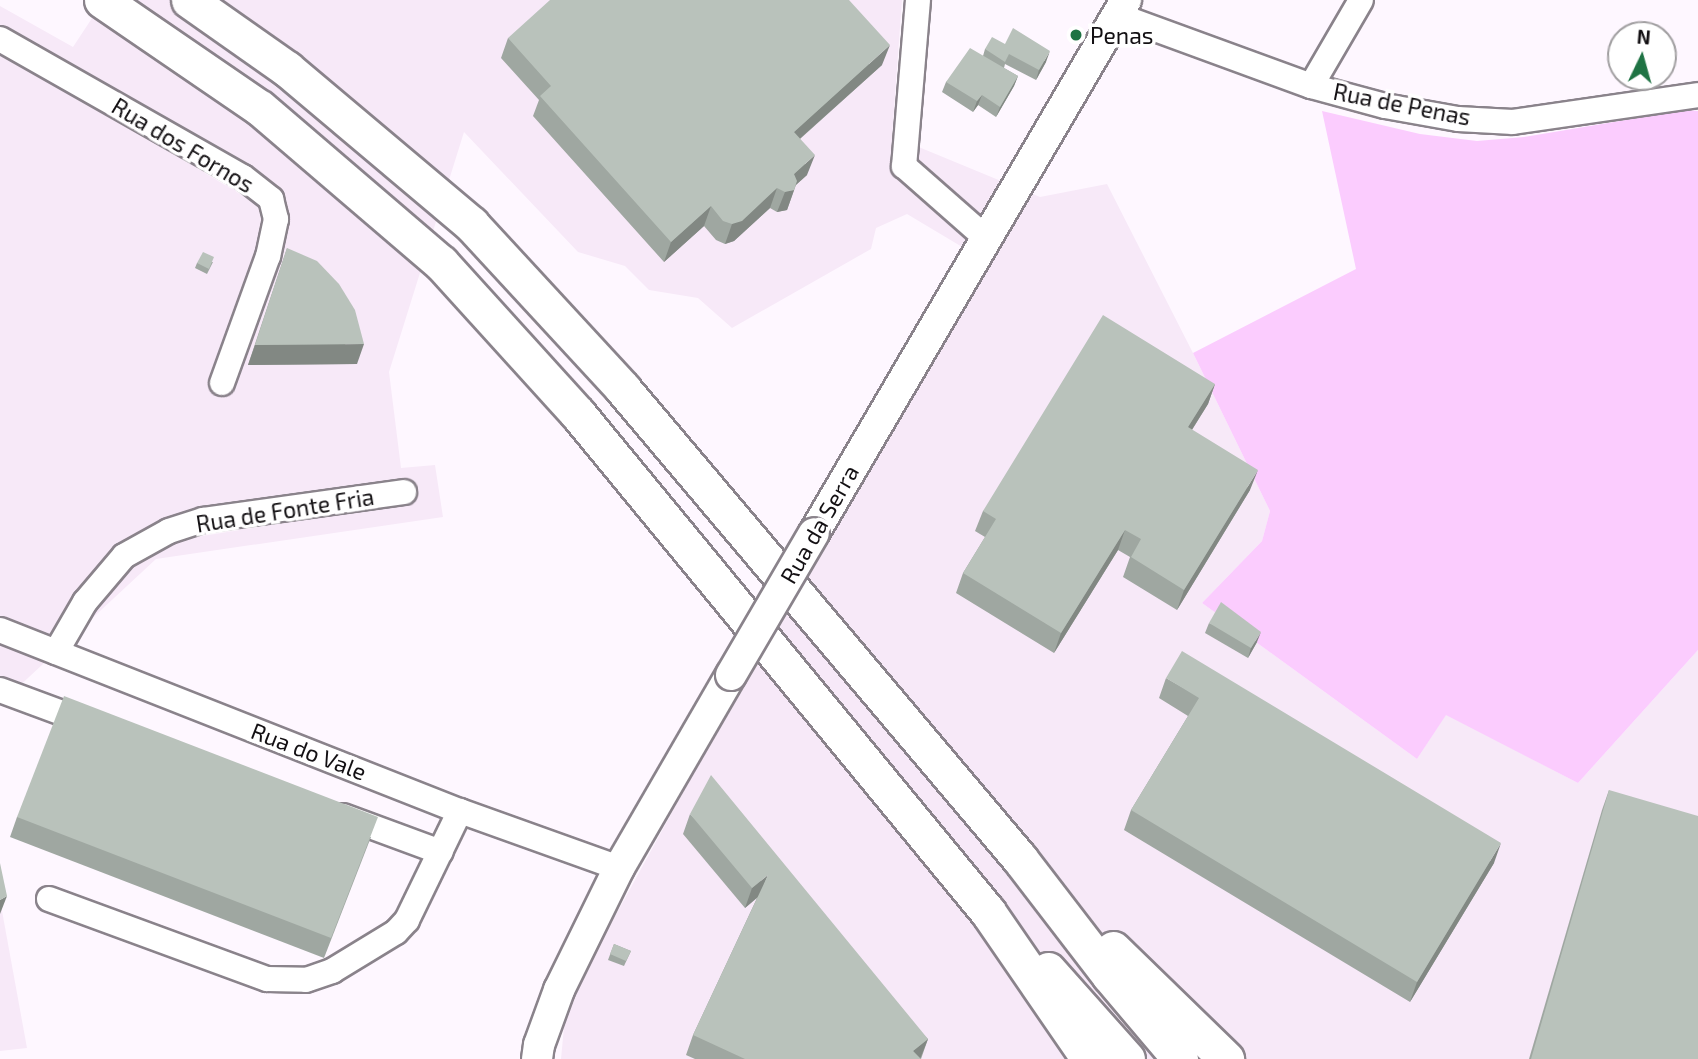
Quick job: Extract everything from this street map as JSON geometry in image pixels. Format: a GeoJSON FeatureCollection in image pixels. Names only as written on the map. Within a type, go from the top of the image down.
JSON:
{"type":"FeatureCollection","features":[{"type":"Feature","properties":{"kind":"highway"},"geometry":{"type":"LineString","coordinates":[[102,0],[260,108],[441,262],[578,414],[988,912],[1089,1059]]}},
{"type":"Feature","properties":{"kind":"highway"},"geometry":{"type":"LineString","coordinates":[[189,0],[287,69],[471,224],[623,388],[1020,859],[1109,975],[1180,1059]]}},
{"type":"Feature","properties":{"kind":"highway"},"geometry":{"type":"LineString","coordinates":[[1020,859],[1226,1059]]}},
{"type":"Feature","properties":{"kind":"highway"},"geometry":{"type":"LineString","coordinates":[[988,912],[1074,995],[1127,1059]]}},
{"type":"Feature","properties":{"kind":"main road","name":"Rua da Serra"},"geometry":{"type":"LineString","coordinates":[[537,1059],[539,1045],[559,990],[619,868],[1121,8]]}},
{"type":"Feature","properties":{"kind":"street"},"geometry":{"type":"LineString","coordinates":[[918,0],[904,166],[986,238]]}},
{"type":"Feature","properties":{"kind":"street"},"geometry":{"type":"LineString","coordinates":[[1311,86],[1361,0]]}},
{"type":"Feature","properties":{"kind":"street","name":"Rua de Penas"},"geometry":{"type":"LineString","coordinates":[[1121,8],[1311,86],[1385,106],[1458,119],[1513,122],[1698,95]]}},
{"type":"Feature","properties":{"kind":"street","name":"Rua dos Fornos"},"geometry":{"type":"LineString","coordinates":[[0,39],[243,177],[271,199],[276,219],[268,256],[222,383]]}},
{"type":"Feature","properties":{"kind":"street","name":"Rua de Fonte Fria"},"geometry":{"type":"LineString","coordinates":[[56,652],[85,603],[124,556],[170,531],[203,520],[404,492]]}},
{"type":"Feature","properties":{"kind":"street","name":"Rua do Vale"},"geometry":{"type":"LineString","coordinates":[[0,630],[460,811],[619,868]]}},
{"type":"Feature","properties":{"kind":"street"},"geometry":{"type":"LineString","coordinates":[[0,690],[117,733]]}},
{"type":"Feature","properties":{"kind":"street"},"geometry":{"type":"LineString","coordinates":[[324,809],[441,852]]}},
{"type":"Feature","properties":{"kind":"street"},"geometry":{"type":"LineString","coordinates":[[49,899],[267,979],[306,980],[332,971],[396,932],[407,920],[460,811]]}},
{"type":"Feature","properties":{"kind":"shaded area"},"geometry":{"type":"Polygon","coordinates":[[[104,0],[902,0],[892,136],[1040,197],[1107,184],[1193,353],[1270,511],[1262,541],[1202,603],[1417,759],[1446,714],[1578,783],[1698,650],[1698,1059],[561,1059],[566,1006],[733,701],[989,263],[907,214],[876,228],[871,249],[732,328],[698,298],[649,290],[625,266],[578,252],[464,132],[389,372],[401,468],[435,465],[443,517],[156,559],[0,704],[0,6],[73,47],[104,0]]]}},
{"type":"Feature","properties":{"kind":"shaded area"},"geometry":{"type":"Polygon","coordinates":[[[1686,110],[1698,111],[1698,650],[1578,783],[1446,715],[1417,759],[1202,603],[1262,541],[1270,511],[1193,353],[1356,269],[1322,111],[1420,134],[1477,141],[1524,137],[1686,110]]]}},
{"type":"Feature","properties":{"kind":"shaded area"},"geometry":{"type":"Polygon","coordinates":[[[0,900],[27,1048],[0,1051],[0,900]]]}},
{"type":"Feature","properties":{"kind":"building"},"geometry":{"type":"Polygon","coordinates":[[[550,0],[849,0],[890,45],[794,132],[815,155],[794,174],[797,181],[794,190],[785,192],[777,188],[742,221],[732,224],[723,221],[711,206],[671,242],[540,96],[551,86],[508,38],[550,0]]]}},
{"type":"Feature","properties":{"kind":"building"},"geometry":{"type":"Polygon","coordinates":[[[1013,28],[1050,51],[1039,70],[1009,54],[1005,62],[985,49],[992,37],[1005,44],[1013,28]]]}},
{"type":"Feature","properties":{"kind":"building"},"geometry":{"type":"Polygon","coordinates":[[[970,48],[1018,76],[1000,107],[982,95],[977,101],[946,82],[970,48]]]}},
{"type":"Feature","properties":{"kind":"building"},"geometry":{"type":"Polygon","coordinates":[[[287,248],[317,261],[339,284],[355,310],[364,344],[255,345],[287,248]]]}},
{"type":"Feature","properties":{"kind":"building"},"geometry":{"type":"Polygon","coordinates":[[[203,252],[214,257],[209,269],[197,263],[203,252]]]}},
{"type":"Feature","properties":{"kind":"building"},"geometry":{"type":"Polygon","coordinates":[[[1103,315],[1215,384],[1188,427],[1258,470],[1184,590],[1131,557],[1141,539],[1125,530],[1061,633],[963,573],[996,519],[983,511],[1103,315]]]}},
{"type":"Feature","properties":{"kind":"building"},"geometry":{"type":"Polygon","coordinates":[[[1221,602],[1261,632],[1251,648],[1209,623],[1221,602]]]}},
{"type":"Feature","properties":{"kind":"building"},"geometry":{"type":"Polygon","coordinates":[[[1182,651],[1501,843],[1417,982],[1131,810],[1199,698],[1166,678],[1182,651]]]}},
{"type":"Feature","properties":{"kind":"building"},"geometry":{"type":"Polygon","coordinates":[[[64,696],[378,817],[331,938],[17,817],[64,696]]]}},
{"type":"Feature","properties":{"kind":"building"},"geometry":{"type":"Polygon","coordinates":[[[711,775],[928,1039],[913,1051],[921,1059],[745,1059],[693,1035],[768,875],[752,888],[690,814],[711,775]]]}},
{"type":"Feature","properties":{"kind":"building"},"geometry":{"type":"Polygon","coordinates":[[[1609,790],[1698,816],[1698,1059],[1531,1059],[1609,790]]]}},
{"type":"Feature","properties":{"kind":"building"},"geometry":{"type":"Polygon","coordinates":[[[0,863],[7,896],[0,900],[0,863]]]}},
{"type":"Feature","properties":{"kind":"building"},"geometry":{"type":"Polygon","coordinates":[[[614,944],[631,951],[626,961],[610,954],[614,944]]]}},
{"type":"Feature","properties":{"kind":"place","name":"Penas"},"geometry":{"type":"Point","coordinates":[1076,35]}}]}
